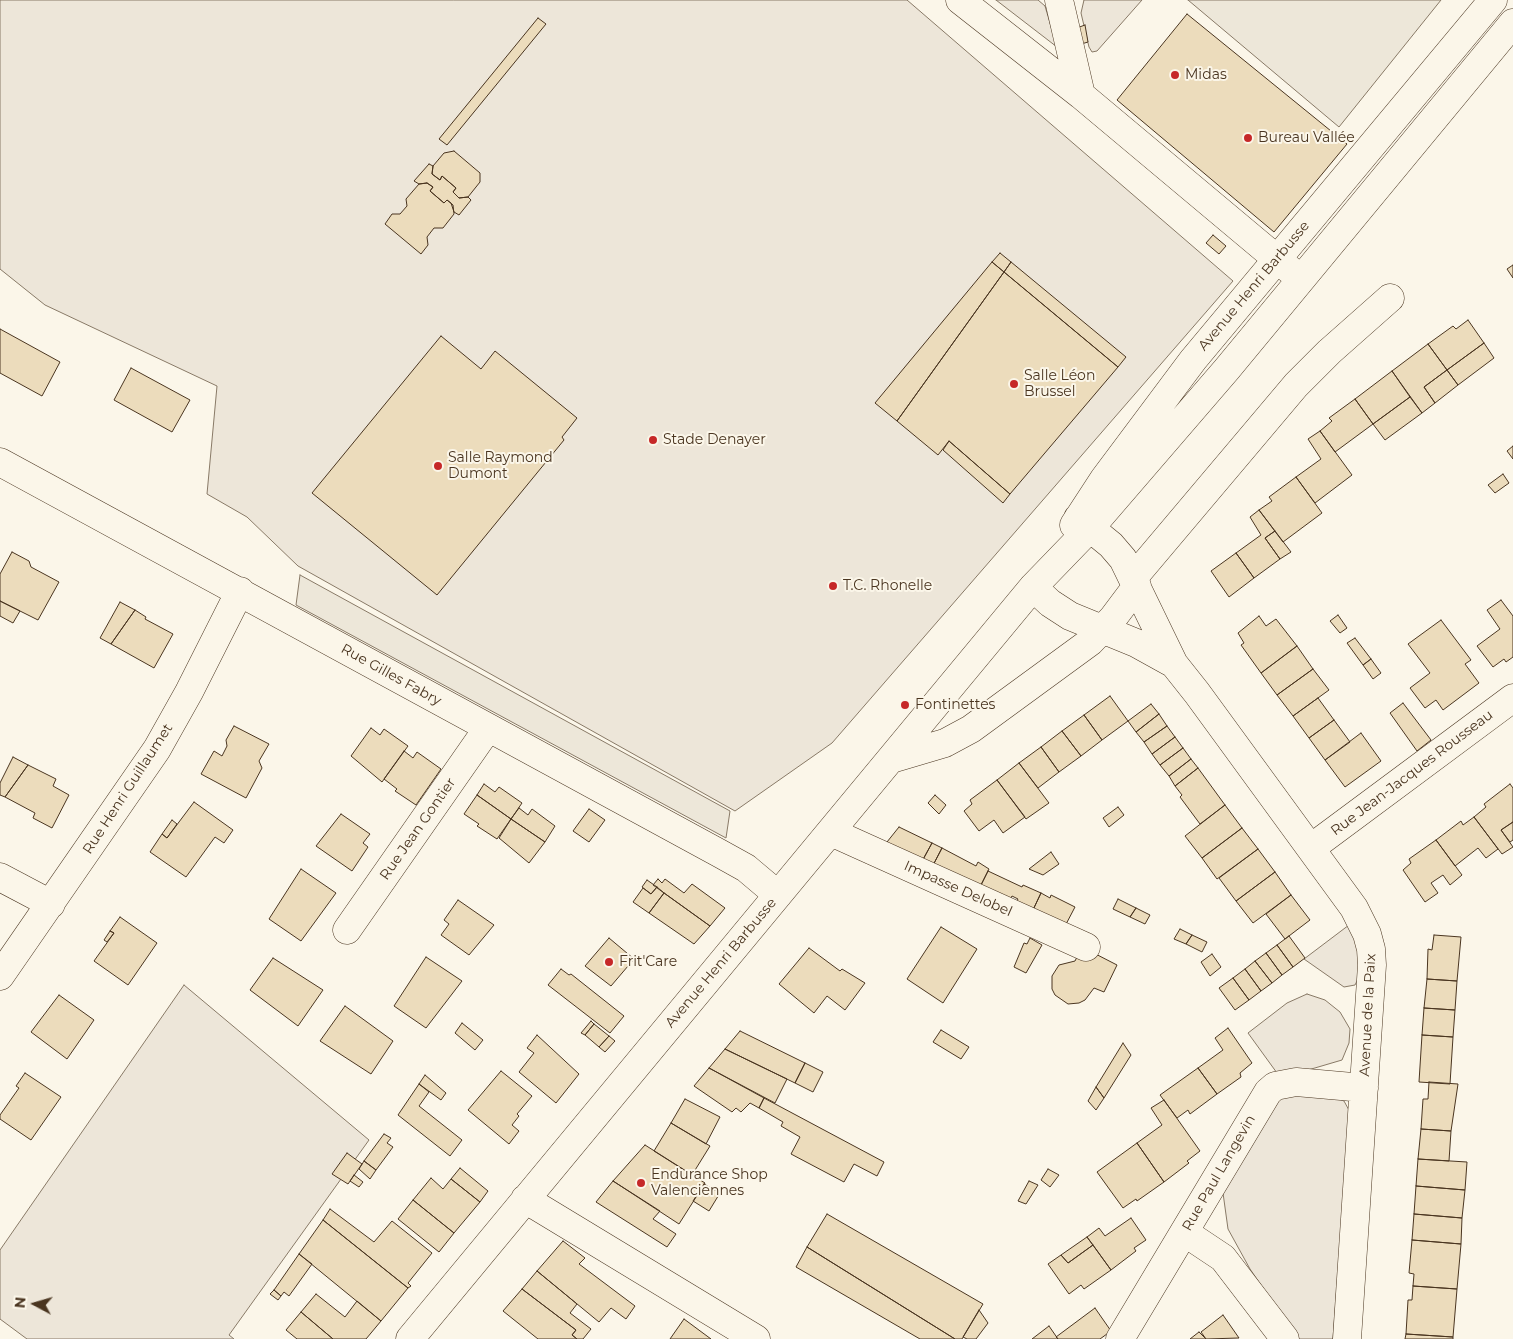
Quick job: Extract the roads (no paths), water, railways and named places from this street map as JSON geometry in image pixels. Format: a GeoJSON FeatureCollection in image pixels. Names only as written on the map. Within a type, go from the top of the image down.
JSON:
{"type":"FeatureCollection","features":[{"type":"Feature","properties":{"kind":"street"},"geometry":{"type":"LineString","coordinates":[[960,0],[1081,95],[1301,279]]}},
{"type":"Feature","properties":{"kind":"street"},"geometry":{"type":"LineString","coordinates":[[1059,0],[1081,95]]}},
{"type":"Feature","properties":{"kind":"street"},"geometry":{"type":"LineString","coordinates":[[1494,0],[1513,14]]}},
{"type":"Feature","properties":{"kind":"street","name":"Avenue Henri Barbusse"},"geometry":{"type":"LineString","coordinates":[[1084,523],[1183,372],[1494,0]]}},
{"type":"Feature","properties":{"kind":"street","name":"Avenue Henri Barbusse"},"geometry":{"type":"LineString","coordinates":[[410,1339],[831,832],[1084,523],[1301,279],[1513,23]]}},
{"type":"Feature","properties":{"kind":"street"},"geometry":{"type":"LineString","coordinates":[[891,759],[958,737],[1087,644],[1103,629],[1136,582],[1296,385],[1329,352],[1390,298]]}},
{"type":"Feature","properties":{"kind":"street","name":"Rue Gilles Fabry"},"geometry":{"type":"LineString","coordinates":[[0,462],[746,868],[778,895]]}},
{"type":"Feature","properties":{"kind":"street","name":"Avenue de la Paix"},"geometry":{"type":"LineString","coordinates":[[1084,523],[1119,554],[1136,582],[1174,664],[1354,908],[1361,919],[1372,949],[1347,1339]]}},
{"type":"Feature","properties":{"kind":"street","name":"Avenue de la Paix"},"geometry":{"type":"LineString","coordinates":[[1033,586],[1061,611],[1082,622],[1136,643],[1174,664]]}},
{"type":"Feature","properties":{"kind":"street","name":"Rue Henri Guillaumet"},"geometry":{"type":"LineString","coordinates":[[0,976],[157,749],[189,692],[240,591]]}},
{"type":"Feature","properties":{"kind":"street","name":"Rue Jean-Jacques Rousseau"},"geometry":{"type":"LineString","coordinates":[[1311,848],[1513,698]]}},
{"type":"Feature","properties":{"kind":"street","name":"Rue Jean Gontier"},"geometry":{"type":"LineString","coordinates":[[347,930],[488,728]]}},
{"type":"Feature","properties":{"kind":"street","name":"Impasse Delobel"},"geometry":{"type":"LineString","coordinates":[[831,832],[1086,947]]}},
{"type":"Feature","properties":{"kind":"street"},"geometry":{"type":"LineString","coordinates":[[0,877],[51,904]]}},
{"type":"Feature","properties":{"kind":"street","name":"Rue Paul Langevin"},"geometry":{"type":"LineString","coordinates":[[1120,1339],[1268,1092],[1275,1086],[1296,1082],[1364,1088]]}},
{"type":"Feature","properties":{"kind":"street"},"geometry":{"type":"LineString","coordinates":[[525,1200],[756,1339]]}},
{"type":"Feature","properties":{"kind":"street"},"geometry":{"type":"LineString","coordinates":[[1184,1232],[1223,1258],[1285,1339]]}},
{"type":"Feature","properties":{"kind":"place","name":"Midas"},"geometry":{"type":"Point","coordinates":[1175,75]}},
{"type":"Feature","properties":{"kind":"place","name":"Bureau Vallée"},"geometry":{"type":"Point","coordinates":[1248,138]}},
{"type":"Feature","properties":{"kind":"place","name":"Salle Léon Brussel"},"geometry":{"type":"Point","coordinates":[1014,384]}},
{"type":"Feature","properties":{"kind":"place","name":"Stade Denayer"},"geometry":{"type":"Point","coordinates":[653,440]}},
{"type":"Feature","properties":{"kind":"place","name":"Salle Raymond Dumont"},"geometry":{"type":"Point","coordinates":[438,466]}},
{"type":"Feature","properties":{"kind":"place","name":"T.C. Rhonelle"},"geometry":{"type":"Point","coordinates":[833,586]}},
{"type":"Feature","properties":{"kind":"place","name":"Fontinettes"},"geometry":{"type":"Point","coordinates":[905,705]}},
{"type":"Feature","properties":{"kind":"place","name":"Frit'Care"},"geometry":{"type":"Point","coordinates":[609,962]}},
{"type":"Feature","properties":{"kind":"place","name":"Endurance Shop Valenciennes"},"geometry":{"type":"Point","coordinates":[641,1183]}}]}
